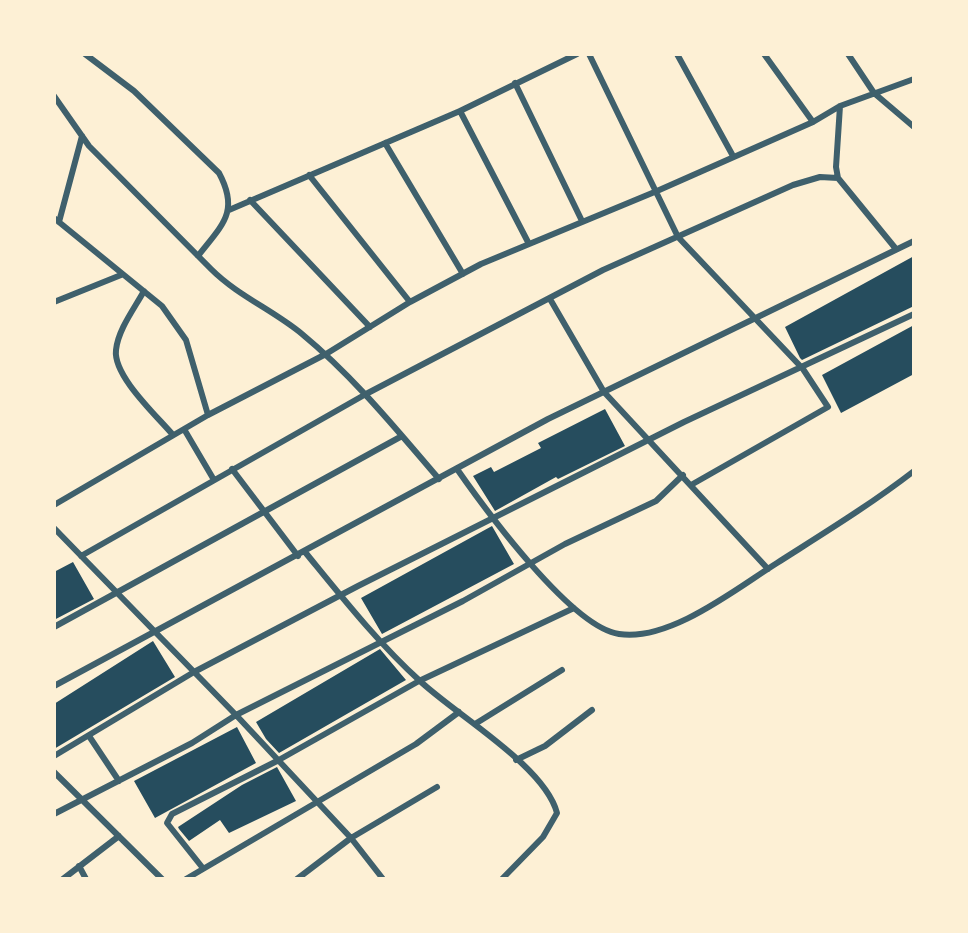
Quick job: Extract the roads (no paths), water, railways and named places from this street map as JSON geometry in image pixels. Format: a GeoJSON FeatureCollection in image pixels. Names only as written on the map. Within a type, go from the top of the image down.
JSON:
{"type":"FeatureCollection","features":[{"type":"Feature","properties":{"kind":"street"},"geometry":{"type":"LineString","coordinates":[[85,54],[134,91],[202,154],[219,173],[228,189],[229,209],[225,222],[198,256]]}},
{"type":"Feature","properties":{"kind":"street"},"geometry":{"type":"LineString","coordinates":[[229,209],[460,111],[577,54]]}},
{"type":"Feature","properties":{"kind":"street"},"geometry":{"type":"LineString","coordinates":[[589,54],[678,237],[803,369],[828,407],[691,485]]}},
{"type":"Feature","properties":{"kind":"street"},"geometry":{"type":"LineString","coordinates":[[677,54],[733,156]]}},
{"type":"Feature","properties":{"kind":"street"},"geometry":{"type":"LineString","coordinates":[[764,54],[813,122]]}},
{"type":"Feature","properties":{"kind":"street"},"geometry":{"type":"LineString","coordinates":[[848,54],[874,93],[914,127]]}},
{"type":"Feature","properties":{"kind":"street"},"geometry":{"type":"LineString","coordinates":[[54,505],[208,415],[326,354],[411,302],[464,274],[813,122],[841,106],[914,79]]}},
{"type":"Feature","properties":{"kind":"street"},"geometry":{"type":"LineString","coordinates":[[515,83],[582,221]]}},
{"type":"Feature","properties":{"kind":"street"},"geometry":{"type":"LineString","coordinates":[[54,96],[82,136],[228,286],[292,325],[326,354],[366,394],[439,479]]}},
{"type":"Feature","properties":{"kind":"street"},"geometry":{"type":"LineString","coordinates":[[841,106],[836,167],[838,178],[896,249]]}},
{"type":"Feature","properties":{"kind":"street"},"geometry":{"type":"LineString","coordinates":[[460,111],[529,244]]}},
{"type":"Feature","properties":{"kind":"street"},"geometry":{"type":"LineString","coordinates":[[82,136],[57,220],[162,306],[186,340],[208,415]]}},
{"type":"Feature","properties":{"kind":"street"},"geometry":{"type":"LineString","coordinates":[[385,143],[464,274]]}},
{"type":"Feature","properties":{"kind":"street"},"geometry":{"type":"LineString","coordinates":[[309,175],[411,302]]}},
{"type":"Feature","properties":{"kind":"street"},"geometry":{"type":"LineString","coordinates":[[81,556],[366,394],[603,270],[793,185],[821,177],[838,178]]}},
{"type":"Feature","properties":{"kind":"street"},"geometry":{"type":"LineString","coordinates":[[250,200],[370,327]]}},
{"type":"Feature","properties":{"kind":"street"},"geometry":{"type":"LineString","coordinates":[[54,686],[604,392],[896,249],[910,243],[914,252]]}},
{"type":"Feature","properties":{"kind":"street"},"geometry":{"type":"LineString","coordinates":[[54,302],[121,275]]}},
{"type":"Feature","properties":{"kind":"street"},"geometry":{"type":"LineString","coordinates":[[144,291],[119,338],[117,362],[133,390],[173,435]]}},
{"type":"Feature","properties":{"kind":"street"},"geometry":{"type":"LineString","coordinates":[[550,299],[604,392],[768,569]]}},
{"type":"Feature","properties":{"kind":"street"},"geometry":{"type":"LineString","coordinates":[[54,756],[194,672],[340,595],[650,439],[803,369],[914,314]]}},
{"type":"Feature","properties":{"kind":"street"},"geometry":{"type":"LineString","coordinates":[[184,429],[214,480]]}},
{"type":"Feature","properties":{"kind":"street"},"geometry":{"type":"LineString","coordinates":[[54,627],[267,513],[402,436]]}},
{"type":"Feature","properties":{"kind":"street"},"geometry":{"type":"LineString","coordinates":[[232,469],[302,554],[419,681],[475,724],[553,796],[557,813],[543,837],[502,879]]}},
{"type":"Feature","properties":{"kind":"street"},"geometry":{"type":"LineString","coordinates":[[457,469],[492,519],[574,608],[605,630],[620,635],[653,630],[713,607],[866,508],[914,471]]}},
{"type":"Feature","properties":{"kind":"street"},"geometry":{"type":"LineString","coordinates":[[54,814],[192,743],[236,715],[531,562],[656,501],[683,475]]}},
{"type":"Feature","properties":{"kind":"street"},"geometry":{"type":"LineString","coordinates":[[54,528],[236,715],[351,838],[383,879]]}},
{"type":"Feature","properties":{"kind":"street"},"geometry":{"type":"LineString","coordinates":[[202,867],[167,823],[168,817],[277,761],[419,681],[574,608]]}},
{"type":"Feature","properties":{"kind":"street"},"geometry":{"type":"LineString","coordinates":[[475,724],[562,670]]}},
{"type":"Feature","properties":{"kind":"street"},"geometry":{"type":"LineString","coordinates":[[516,760],[545,746],[592,710]]}},
{"type":"Feature","properties":{"kind":"street"},"geometry":{"type":"LineString","coordinates":[[186,879],[202,867],[416,744],[459,712]]}},
{"type":"Feature","properties":{"kind":"street"},"geometry":{"type":"LineString","coordinates":[[89,736],[119,780]]}},
{"type":"Feature","properties":{"kind":"street"},"geometry":{"type":"LineString","coordinates":[[54,772],[162,879]]}},
{"type":"Feature","properties":{"kind":"street"},"geometry":{"type":"LineString","coordinates":[[297,879],[351,838],[437,787]]}},
{"type":"Feature","properties":{"kind":"street"},"geometry":{"type":"LineString","coordinates":[[63,879],[119,836]]}},
{"type":"Feature","properties":{"kind":"street"},"geometry":{"type":"LineString","coordinates":[[79,866],[86,879]]}},
{"type":"Feature","properties":{"kind":"street"},"geometry":{"type":"LineString","coordinates":[[374,867],[388,879]]}}]}
